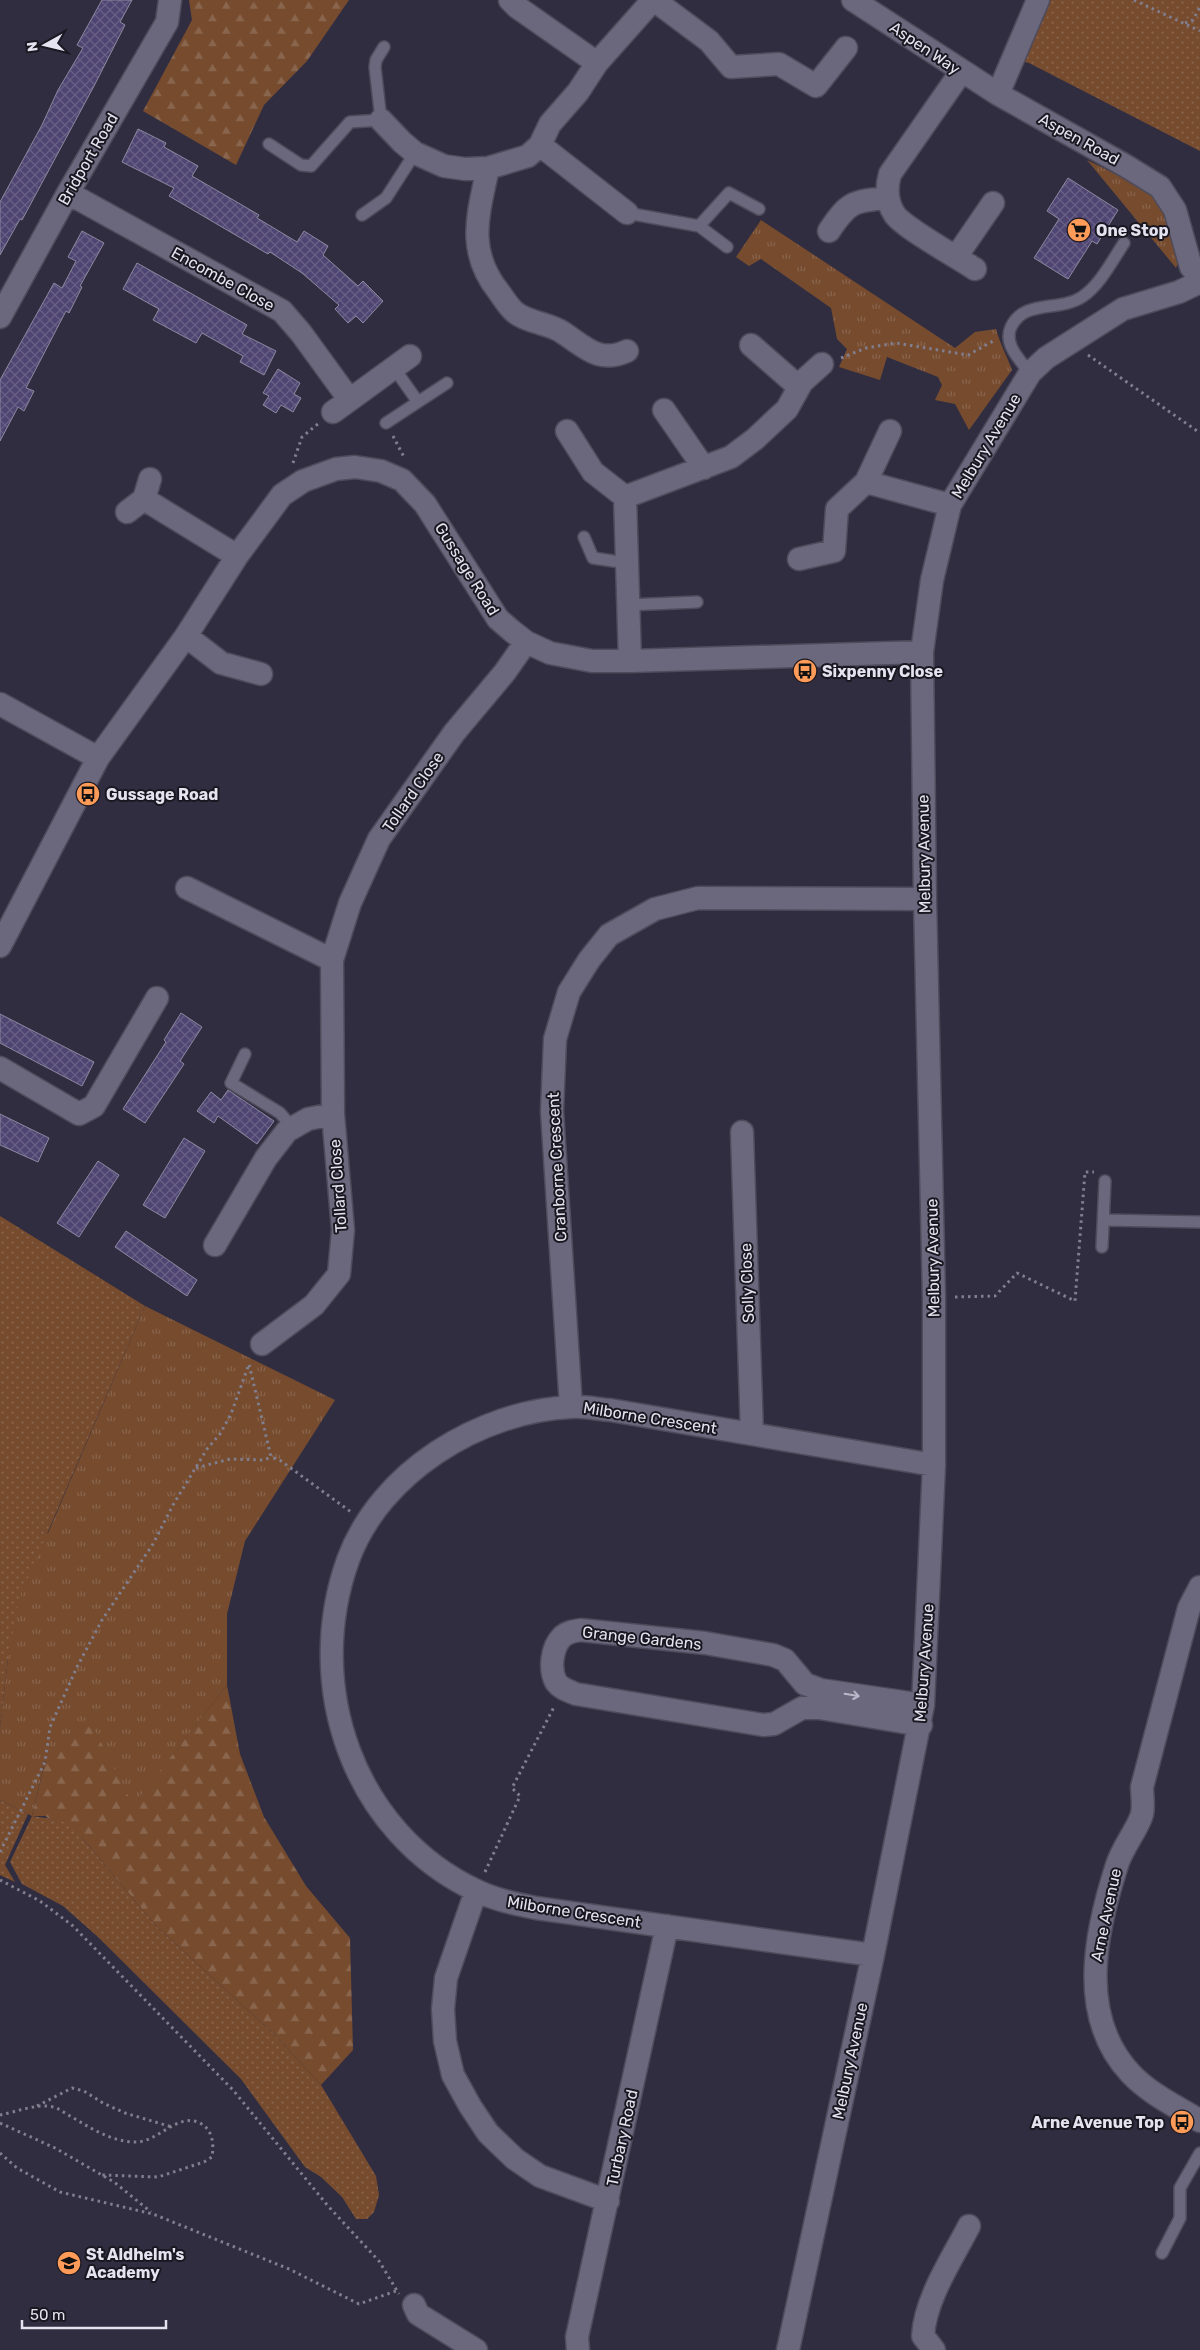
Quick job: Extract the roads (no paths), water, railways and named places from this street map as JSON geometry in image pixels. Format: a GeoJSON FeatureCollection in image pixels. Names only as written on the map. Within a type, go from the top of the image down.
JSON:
{"type":"FeatureCollection","features":[{"type":"Feature","properties":{"kind":"street","name":"Bridport Road"},"geometry":{"type":"LineString","coordinates":[[0,317],[68,193],[167,22],[170,0]]}},
{"type":"Feature","properties":{"kind":"street"},"geometry":{"type":"LineString","coordinates":[[510,0],[517,7],[597,63]]}},
{"type":"Feature","properties":{"kind":"street"},"geometry":{"type":"LineString","coordinates":[[381,120],[402,142],[415,152],[444,166],[465,169],[488,168],[528,156],[540,145],[550,124],[578,92],[597,63],[653,0],[709,41],[731,67],[779,64],[816,86],[846,48]]}},
{"type":"Feature","properties":{"kind":"street","name":"Aspen Way"},"geometry":{"type":"LineString","coordinates":[[853,0],[961,72],[998,94]]}},
{"type":"Feature","properties":{"kind":"street"},"geometry":{"type":"LineString","coordinates":[[998,94],[1038,0]]}},
{"type":"Feature","properties":{"kind":"street"},"geometry":{"type":"LineString","coordinates":[[961,72],[890,174],[888,198],[896,217],[975,269]]}},
{"type":"Feature","properties":{"kind":"street","name":"Aspen Road"},"geometry":{"type":"LineString","coordinates":[[998,94],[1160,187],[1174,210],[1191,267],[1200,277]]}},
{"type":"Feature","properties":{"kind":"street"},"geometry":{"type":"LineString","coordinates":[[540,145],[627,214]]}},
{"type":"Feature","properties":{"kind":"street"},"geometry":{"type":"LineString","coordinates":[[488,168],[477,222],[477,241],[479,256],[492,283],[516,313],[556,328],[591,352],[607,357],[617,356],[627,351]]}},
{"type":"Feature","properties":{"kind":"street","name":"Encombe Close"},"geometry":{"type":"LineString","coordinates":[[68,193],[282,311],[301,333],[341,405],[394,368]]}},
{"type":"Feature","properties":{"kind":"street"},"geometry":{"type":"LineString","coordinates":[[829,231],[843,211],[860,200],[888,198]]}},
{"type":"Feature","properties":{"kind":"street"},"geometry":{"type":"LineString","coordinates":[[956,257],[993,203]]}},
{"type":"Feature","properties":{"kind":"street","name":"Melbury Avenue"},"geometry":{"type":"LineString","coordinates":[[788,2350],[873,1955],[922,1715],[934,1465],[934,1298],[924,899],[922,652],[932,580],[950,505],[1030,373],[1046,358],[1123,309],[1179,292],[1200,282]]}},
{"type":"Feature","properties":{"kind":"street"},"geometry":{"type":"LineString","coordinates":[[751,345],[799,387]]}},
{"type":"Feature","properties":{"kind":"street"},"geometry":{"type":"LineString","coordinates":[[625,497],[731,457],[756,439],[787,409],[799,387],[822,364]]}},
{"type":"Feature","properties":{"kind":"street"},"geometry":{"type":"LineString","coordinates":[[664,410],[704,468]]}},
{"type":"Feature","properties":{"kind":"street"},"geometry":{"type":"LineString","coordinates":[[567,431],[593,472],[625,497]]}},
{"type":"Feature","properties":{"kind":"street"},"geometry":{"type":"LineString","coordinates":[[799,559],[834,551],[837,509],[866,482],[890,431]]}},
{"type":"Feature","properties":{"kind":"street","name":"Gussage Road"},"geometry":{"type":"LineString","coordinates":[[0,946],[98,758],[186,636],[237,556],[282,495],[303,481],[320,474],[346,468],[369,467],[402,480],[425,504],[498,618],[526,642],[550,653],[578,659],[630,661],[922,652]]}},
{"type":"Feature","properties":{"kind":"street"},"geometry":{"type":"LineString","coordinates":[[866,482],[950,505]]}},
{"type":"Feature","properties":{"kind":"street"},"geometry":{"type":"LineString","coordinates":[[140,497],[237,556]]}},
{"type":"Feature","properties":{"kind":"street"},"geometry":{"type":"LineString","coordinates":[[625,497],[630,661]]}},
{"type":"Feature","properties":{"kind":"street"},"geometry":{"type":"LineString","coordinates":[[186,636],[222,664],[261,674]]}},
{"type":"Feature","properties":{"kind":"street","name":"Tollard Close"},"geometry":{"type":"LineString","coordinates":[[262,1344],[314,1305],[339,1274],[343,1230],[333,1114],[332,960],[350,904],[380,839],[454,733],[505,672],[526,642]]}},
{"type":"Feature","properties":{"kind":"street"},"geometry":{"type":"LineString","coordinates":[[0,704],[98,758]]}},
{"type":"Feature","properties":{"kind":"street"},"geometry":{"type":"LineString","coordinates":[[187,888],[332,960]]}},
{"type":"Feature","properties":{"kind":"street","name":"Cranborne Crescent"},"geometry":{"type":"LineString","coordinates":[[571,1407],[552,1111],[555,1039],[569,992],[589,960],[609,935],[655,909],[698,898],[924,899]]}},
{"type":"Feature","properties":{"kind":"street"},"geometry":{"type":"LineString","coordinates":[[0,1068],[79,1114],[94,1106],[157,998]]}},
{"type":"Feature","properties":{"kind":"street","name":"Tollard Close"},"geometry":{"type":"LineString","coordinates":[[215,1245],[266,1158],[287,1132],[308,1119],[333,1114]]}},
{"type":"Feature","properties":{"kind":"street","name":"Solly Close"},"geometry":{"type":"LineString","coordinates":[[742,1132],[752,1434]]}},
{"type":"Feature","properties":{"kind":"street","name":"Milborne Crescent"},"geometry":{"type":"LineString","coordinates":[[873,1955],[536,1908],[500,1900],[476,1891],[453,1878],[416,1851],[384,1817],[363,1783],[347,1747],[337,1714],[331,1680],[331,1638],[337,1598],[349,1559],[367,1523],[392,1491],[419,1466],[449,1445],[489,1425],[530,1412],[571,1407],[610,1410],[934,1465]]}},
{"type":"Feature","properties":{"kind":"street","name":"Arne Avenue"},"geometry":{"type":"LineString","coordinates":[[1198,2116],[1152,2092],[1132,2075],[1116,2056],[1106,2037],[1097,2010],[1094,1970],[1110,1886],[1121,1852],[1142,1814],[1144,1778],[1189,1608],[1200,1587]]}},
{"type":"Feature","properties":{"kind":"street","name":"Grange Gardens"},"geometry":{"type":"LineString","coordinates":[[802,1708],[774,1724],[763,1725],[576,1694],[563,1689],[557,1682],[552,1665],[556,1647],[563,1636],[569,1632],[592,1630],[705,1643],[773,1655],[785,1660],[805,1684]]}},
{"type":"Feature","properties":{"kind":"street"},"geometry":{"type":"LineString","coordinates":[[805,1684],[821,1690],[922,1715]]}},
{"type":"Feature","properties":{"kind":"street"},"geometry":{"type":"LineString","coordinates":[[802,1708],[922,1715]]}},
{"type":"Feature","properties":{"kind":"street"},"geometry":{"type":"LineString","coordinates":[[476,1891],[446,1978],[443,2010],[445,2041],[453,2075],[488,2134],[515,2159],[540,2176],[608,2201]]}},
{"type":"Feature","properties":{"kind":"street","name":"Turbary Road"},"geometry":{"type":"LineString","coordinates":[[578,2350],[577,2336],[667,1926]]}},
{"type":"Feature","properties":{"kind":"street"},"geometry":{"type":"LineString","coordinates":[[934,2350],[923,2336],[924,2320],[930,2303],[969,2226]]}},
{"type":"Feature","properties":{"kind":"street"},"geometry":{"type":"LineString","coordinates":[[414,2305],[418,2314],[476,2350]]}},
{"type":"Feature","properties":{"kind":"lane"},"geometry":{"type":"LineString","coordinates":[[269,144],[301,165],[311,166],[350,122],[381,120],[375,66],[376,60],[384,47]]}},
{"type":"Feature","properties":{"kind":"lane"},"geometry":{"type":"LineString","coordinates":[[362,215],[386,198],[415,152]]}},
{"type":"Feature","properties":{"kind":"lane"},"geometry":{"type":"LineString","coordinates":[[698,226],[729,193],[759,209]]}},
{"type":"Feature","properties":{"kind":"lane"},"geometry":{"type":"LineString","coordinates":[[627,214],[698,226],[728,247]]}},
{"type":"Feature","properties":{"kind":"lane"},"geometry":{"type":"LineString","coordinates":[[1030,373],[1012,349],[1008,333],[1016,318],[1022,312],[1079,299],[1089,292],[1124,243]]}},
{"type":"Feature","properties":{"kind":"lane"},"geometry":{"type":"LineString","coordinates":[[394,368],[418,402]]}},
{"type":"Feature","properties":{"kind":"lane"},"geometry":{"type":"LineString","coordinates":[[386,423],[447,383]]}},
{"type":"Feature","properties":{"kind":"lane"},"geometry":{"type":"LineString","coordinates":[[584,537],[593,558],[627,563]]}},
{"type":"Feature","properties":{"kind":"lane"},"geometry":{"type":"LineString","coordinates":[[628,605],[697,602]]}},
{"type":"Feature","properties":{"kind":"lane"},"geometry":{"type":"LineString","coordinates":[[245,1054],[231,1083],[280,1114],[294,1128]]}},
{"type":"Feature","properties":{"kind":"lane"},"geometry":{"type":"LineString","coordinates":[[1102,1247],[1105,1181]]}},
{"type":"Feature","properties":{"kind":"lane"},"geometry":{"type":"LineString","coordinates":[[1104,1220],[1200,1222]]}},
{"type":"Feature","properties":{"kind":"lane"},"geometry":{"type":"LineString","coordinates":[[802,1708],[805,1684]]}},
{"type":"Feature","properties":{"kind":"lane"},"geometry":{"type":"LineString","coordinates":[[1162,2252],[1180,2218],[1180,2188],[1200,2153]]}},
{"type":"Feature","properties":{"kind":"place","name":"One Stop"},"geometry":{"type":"Point","coordinates":[1079,230]}},
{"type":"Feature","properties":{"kind":"place","name":"Sixpenny Close"},"geometry":{"type":"Point","coordinates":[805,671]}},
{"type":"Feature","properties":{"kind":"place","name":"Gussage Road"},"geometry":{"type":"Point","coordinates":[88,794]}},
{"type":"Feature","properties":{"kind":"place","name":"Arne Avenue Top"},"geometry":{"type":"Point","coordinates":[1182,2122]}},
{"type":"Feature","properties":{"kind":"place","name":"St Aldhelm's Academy"},"geometry":{"type":"Point","coordinates":[69,2263]}}]}
